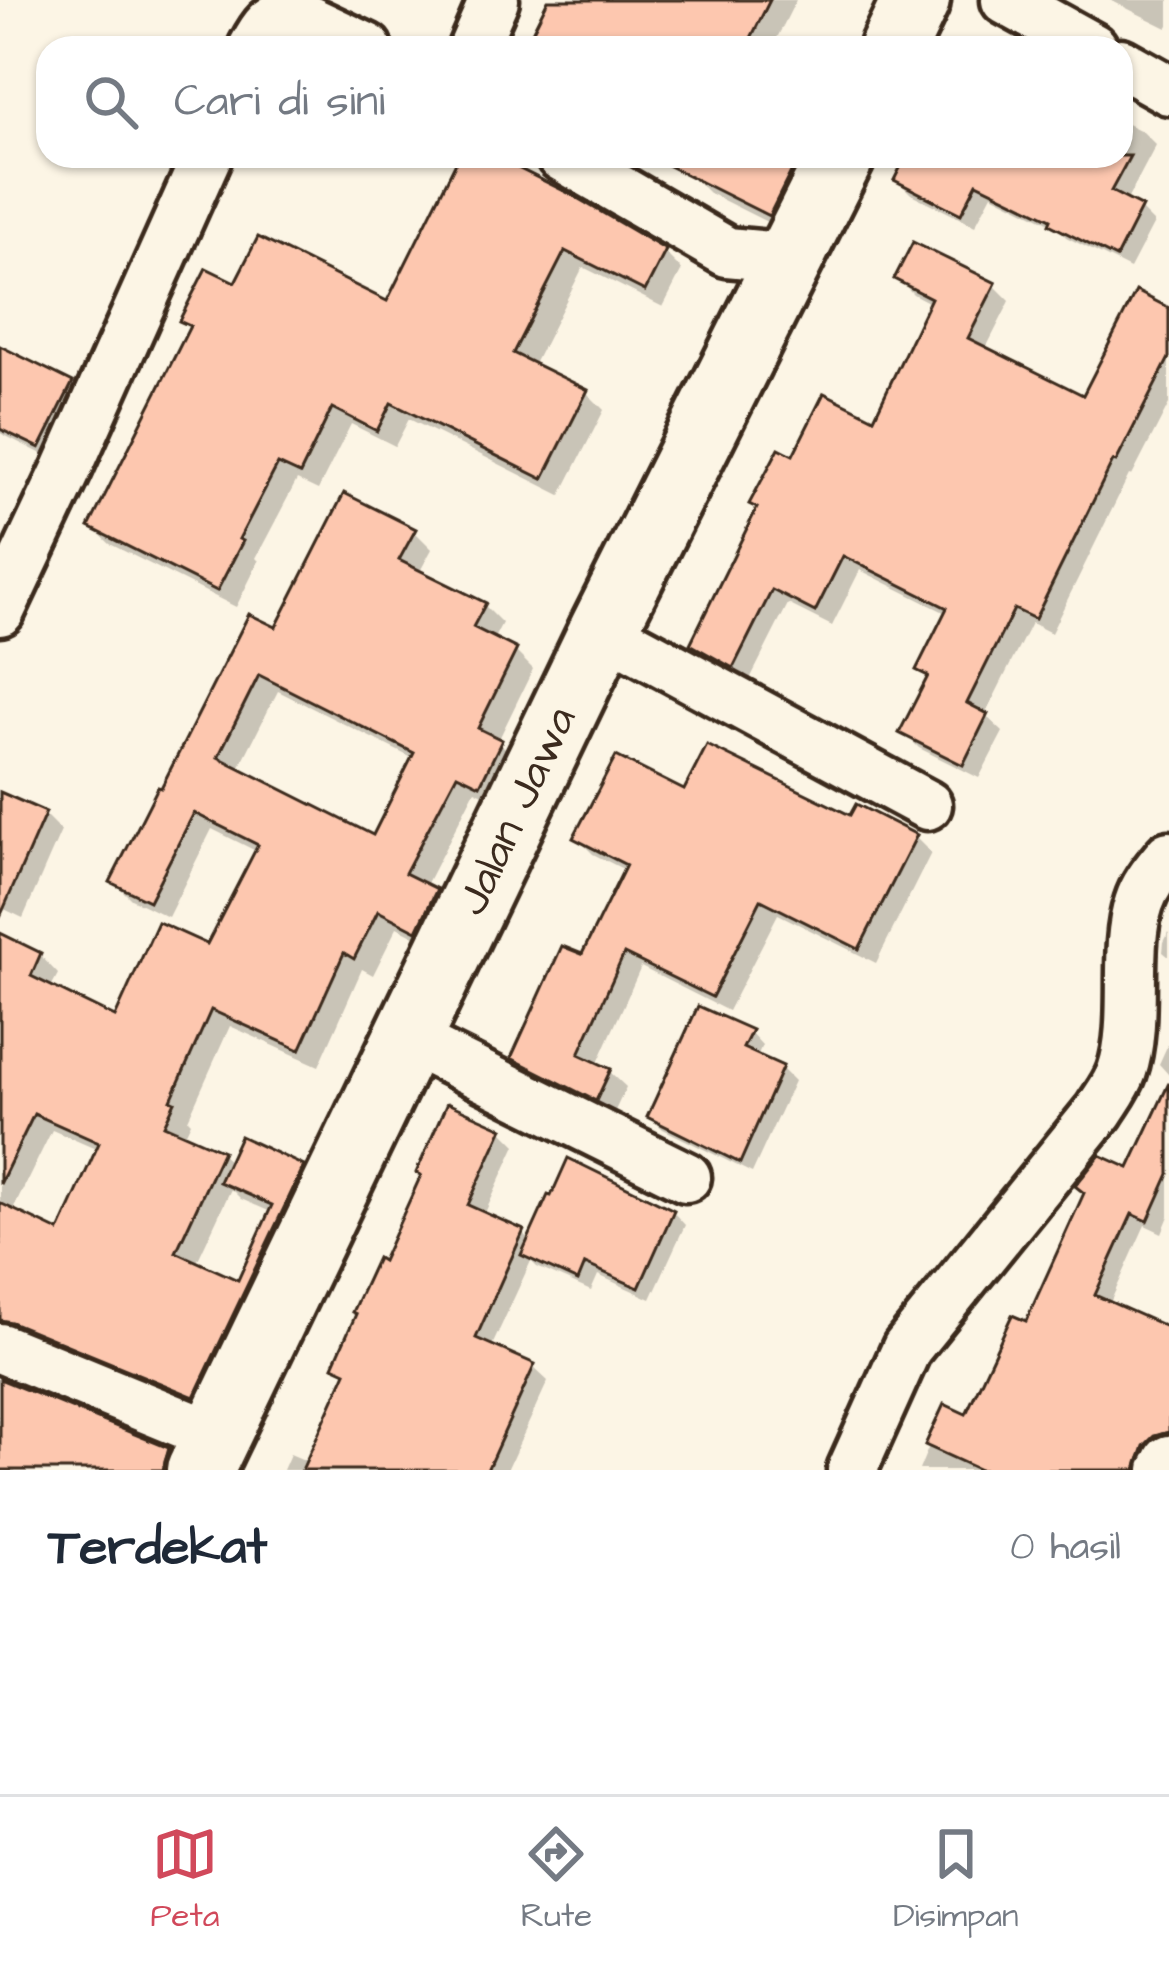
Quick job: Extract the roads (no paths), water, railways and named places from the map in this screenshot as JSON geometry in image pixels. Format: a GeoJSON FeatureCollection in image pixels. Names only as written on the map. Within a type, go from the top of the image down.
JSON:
{"type":"FeatureCollection","features":[{"type":"Feature","properties":{"kind":"street"},"geometry":{"type":"LineString","coordinates":[[478,36],[494,0]]}},
{"type":"Feature","properties":{"kind":"street"},"geometry":{"type":"LineString","coordinates":[[899,36],[916,0]]}},
{"type":"Feature","properties":{"kind":"street"},"geometry":{"type":"LineString","coordinates":[[1006,0],[1071,36]]}},
{"type":"Feature","properties":{"kind":"street"},"geometry":{"type":"LineString","coordinates":[[260,36],[266,24],[295,14],[342,36]]}},
{"type":"Feature","properties":{"kind":"street"},"geometry":{"type":"LineString","coordinates":[[1133,70],[1169,90]]}},
{"type":"Feature","properties":{"kind":"street"},"geometry":{"type":"LineString","coordinates":[[0,611],[202,168]]}},
{"type":"Feature","properties":{"kind":"street"},"geometry":{"type":"LineString","coordinates":[[582,168],[728,252],[791,258]]}},
{"type":"Feature","properties":{"kind":"street","name":"Jalan Jawa"},"geometry":{"type":"LineString","coordinates":[[209,1454],[603,630],[835,168]]}},
{"type":"Feature","properties":{"kind":"street"},"geometry":{"type":"LineString","coordinates":[[603,630],[926,805]]}},
{"type":"Feature","properties":{"kind":"street"},"geometry":{"type":"LineString","coordinates":[[852,1470],[907,1348],[1118,1082],[1129,1028],[1138,906],[1150,878],[1169,856]]}},
{"type":"Feature","properties":{"kind":"street"},"geometry":{"type":"LineString","coordinates":[[408,1039],[686,1177]]}},
{"type":"Feature","properties":{"kind":"street"},"geometry":{"type":"LineString","coordinates":[[0,1348],[209,1454]]}},
{"type":"Feature","properties":{"kind":"street"},"geometry":{"type":"LineString","coordinates":[[1164,1470],[1169,1460]]}}]}
